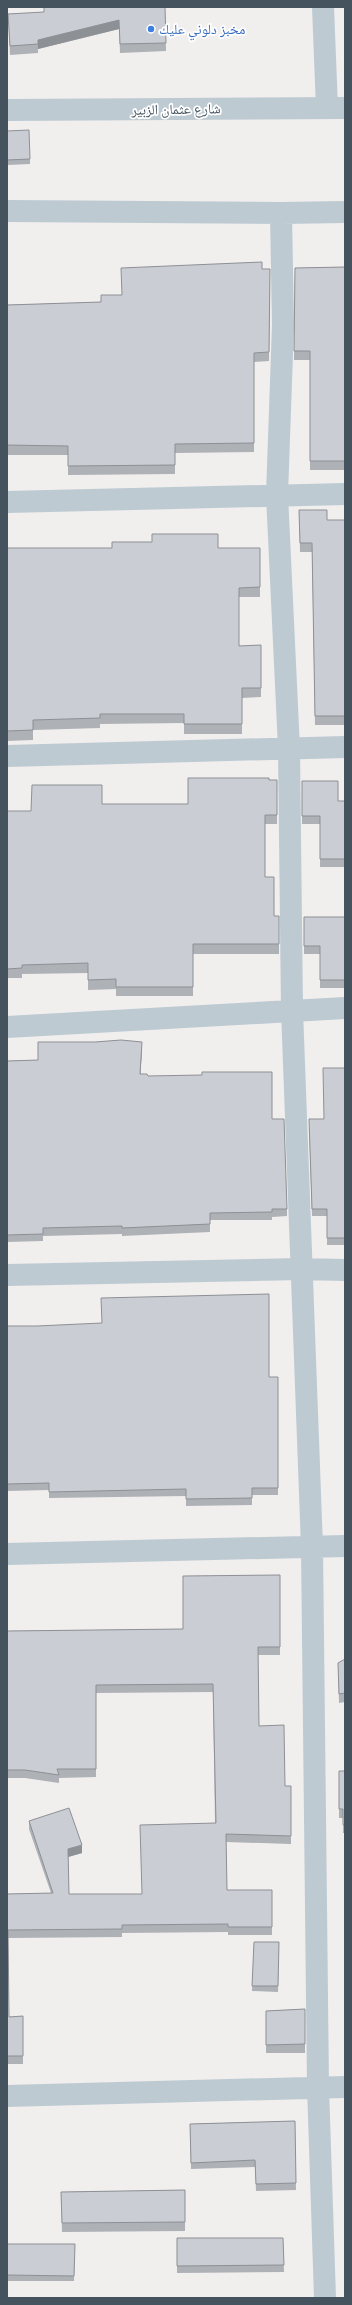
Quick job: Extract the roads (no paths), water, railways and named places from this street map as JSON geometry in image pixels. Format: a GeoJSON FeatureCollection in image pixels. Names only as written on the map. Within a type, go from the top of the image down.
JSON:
{"type":"FeatureCollection","features":[{"type":"Feature","properties":{"kind":"street"},"geometry":{"type":"LineString","coordinates":[[324,7],[336,108]]}},
{"type":"Feature","properties":{"kind":"street","name":"شارع عثمان الزبير"},"geometry":{"type":"LineString","coordinates":[[7,110],[336,108]]}},
{"type":"Feature","properties":{"kind":"street"},"geometry":{"type":"LineString","coordinates":[[7,211],[281,214],[345,212]]}},
{"type":"Feature","properties":{"kind":"street"},"geometry":{"type":"LineString","coordinates":[[281,214],[283,325],[277,495],[289,748],[292,1010],[312,1547],[318,2087],[325,2298]]}},
{"type":"Feature","properties":{"kind":"street"},"geometry":{"type":"LineString","coordinates":[[7,502],[345,494]]}},
{"type":"Feature","properties":{"kind":"street"},"geometry":{"type":"LineString","coordinates":[[7,756],[345,747]]}},
{"type":"Feature","properties":{"kind":"street"},"geometry":{"type":"LineString","coordinates":[[7,1027],[345,1008]]}},
{"type":"Feature","properties":{"kind":"street"},"geometry":{"type":"LineString","coordinates":[[7,1276],[301,1269],[345,1270]]}},
{"type":"Feature","properties":{"kind":"street"},"geometry":{"type":"LineString","coordinates":[[7,1554],[345,1546]]}},
{"type":"Feature","properties":{"kind":"street"},"geometry":{"type":"LineString","coordinates":[[7,2096],[345,2087]]}},
{"type":"Feature","properties":{"kind":"place","name":"مخبز دلوني عليك"},"geometry":{"type":"Point","coordinates":[151,29]}}]}
